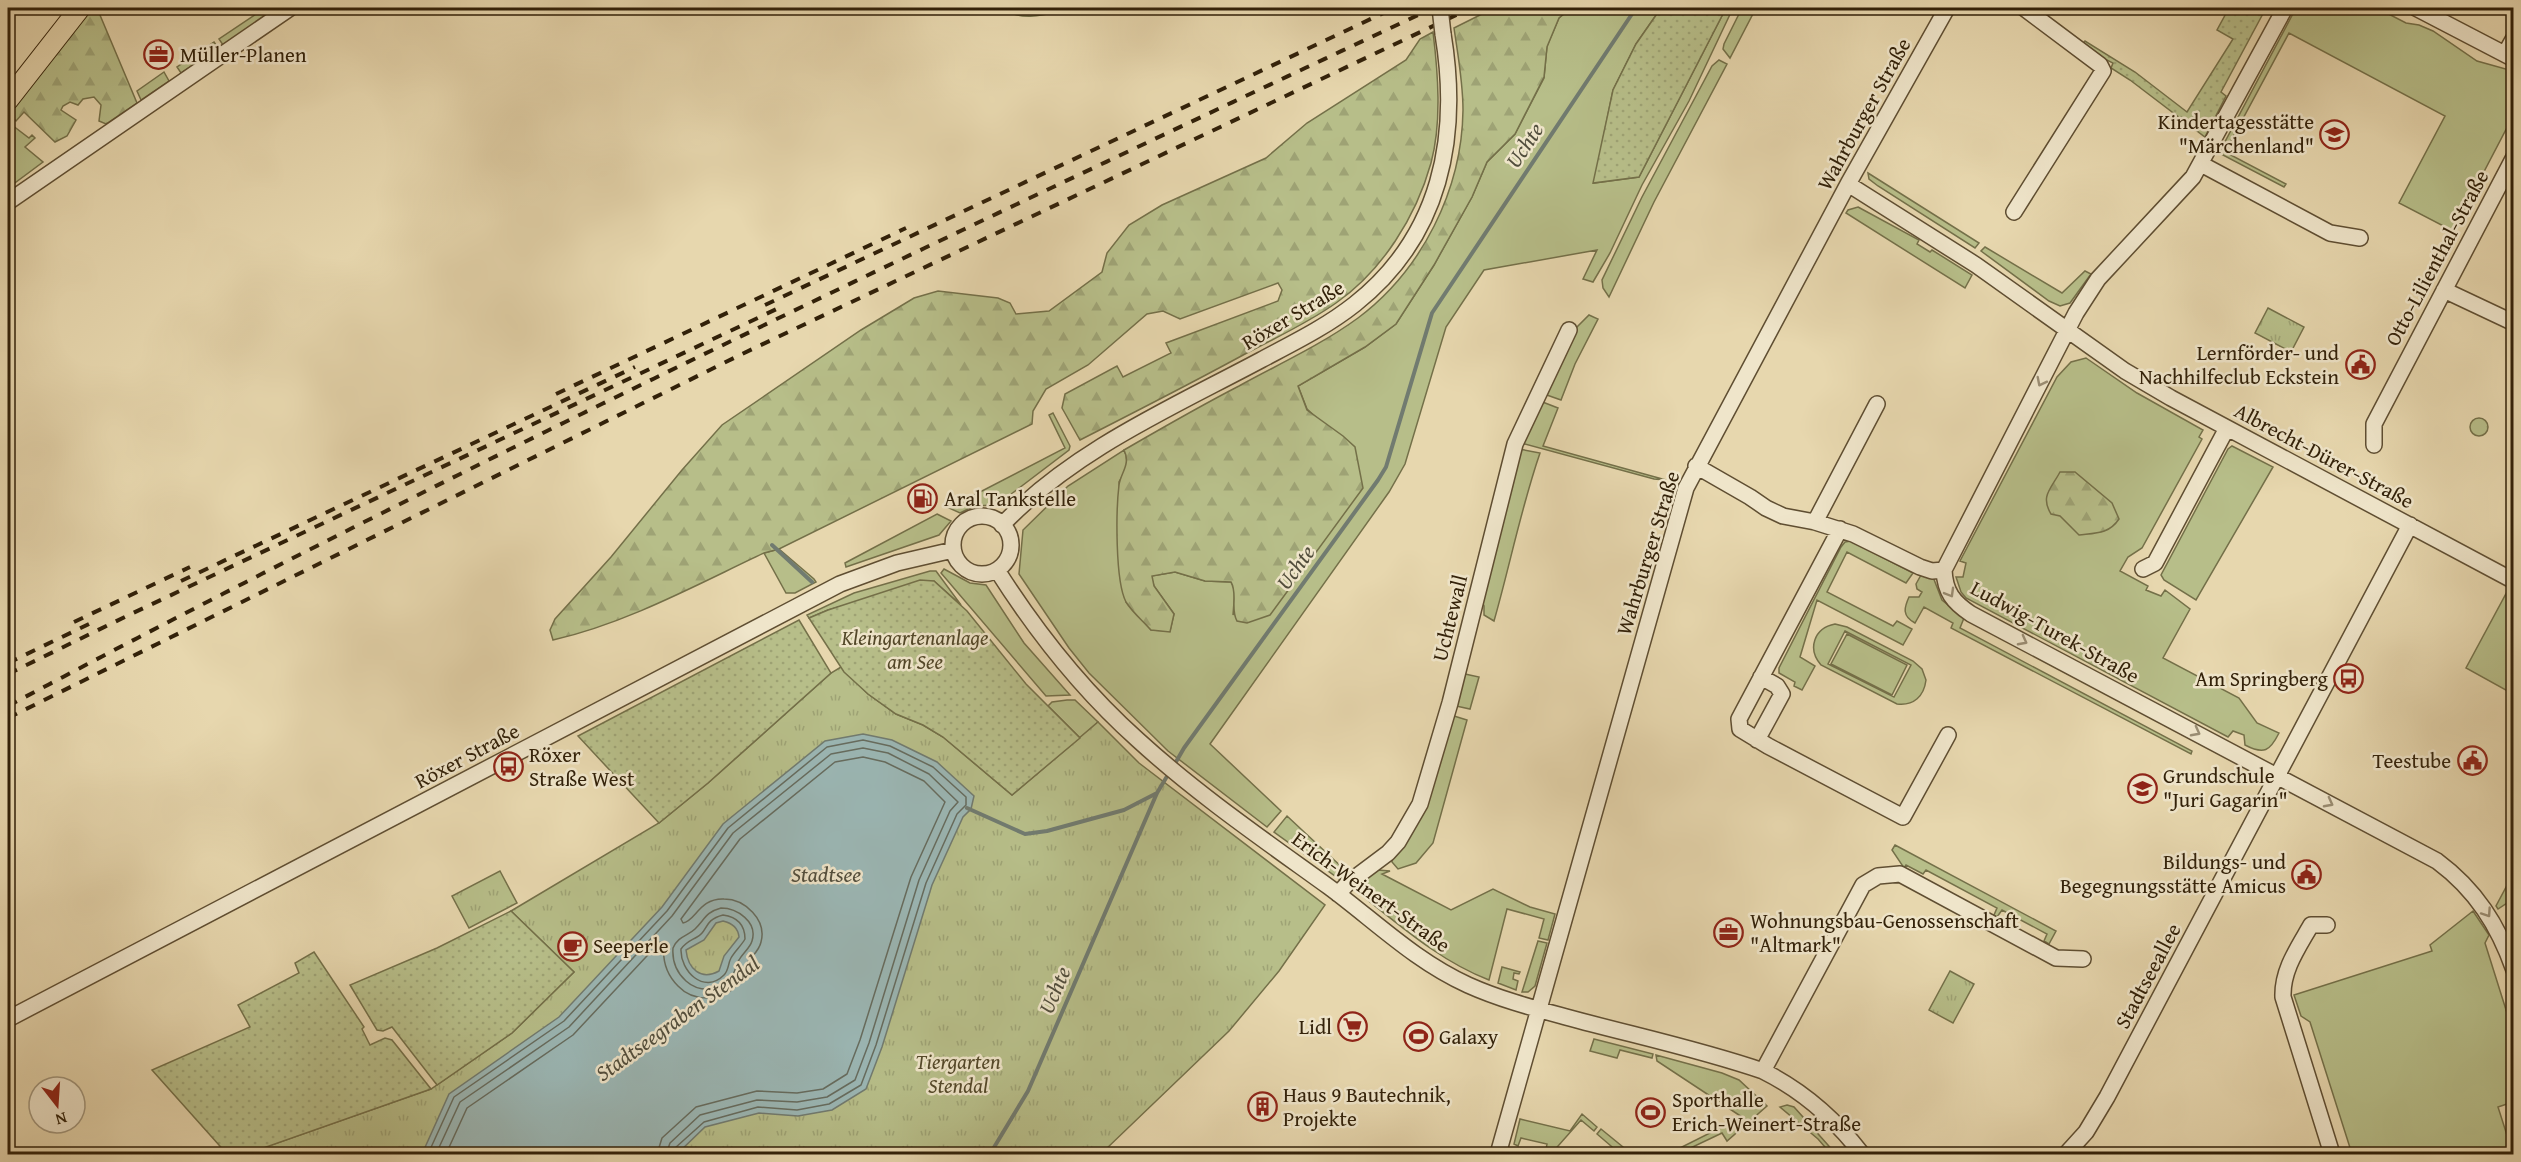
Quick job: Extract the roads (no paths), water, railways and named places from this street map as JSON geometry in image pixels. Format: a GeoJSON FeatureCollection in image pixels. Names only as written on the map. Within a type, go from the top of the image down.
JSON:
{"type":"FeatureCollection","features":[{"type":"Feature","properties":{"kind":"main road"},"geometry":{"type":"LineString","coordinates":[[8,100],[80,8]]}},
{"type":"Feature","properties":{"kind":"street"},"geometry":{"type":"LineString","coordinates":[[8,202],[290,8]]}},
{"type":"Feature","properties":{"kind":"street","name":"Röxer Straße"},"geometry":{"type":"LineString","coordinates":[[1002,525],[1033,495],[1082,457],[1317,330],[1356,304],[1390,270],[1424,218],[1442,167],[1450,107],[1440,8]]}},
{"type":"Feature","properties":{"kind":"street","name":"Wahrburger Straße"},"geometry":{"type":"LineString","coordinates":[[1498,1155],[1677,517],[1696,466],[1848,184],[1947,8]]}},
{"type":"Feature","properties":{"kind":"street"},"geometry":{"type":"LineString","coordinates":[[2014,212],[2103,71],[2100,65],[2024,8]]}},
{"type":"Feature","properties":{"kind":"street"},"geometry":{"type":"LineString","coordinates":[[1696,466],[1783,516],[1840,529],[1920,567],[1932,571],[1944,570],[2076,313],[2098,279],[2163,212],[2193,177],[2284,8]]}},
{"type":"Feature","properties":{"kind":"street"},"geometry":{"type":"LineString","coordinates":[[2416,8],[2509,56],[2514,38]]}},
{"type":"Feature","properties":{"kind":"street","name":"Otto-Lilienthal-Straße"},"geometry":{"type":"LineString","coordinates":[[2374,445],[2374,424],[2514,157]]}},
{"type":"Feature","properties":{"kind":"street"},"geometry":{"type":"LineString","coordinates":[[2201,164],[2330,234],[2360,238]]}},
{"type":"Feature","properties":{"kind":"street","name":"Albrecht-Dürer-Straße"},"geometry":{"type":"LineString","coordinates":[[1848,184],[1976,265],[2125,371],[2514,581]]}},
{"type":"Feature","properties":{"kind":"street"},"geometry":{"type":"LineString","coordinates":[[2444,290],[2514,323]]}},
{"type":"Feature","properties":{"kind":"street","name":"Uchtewall"},"geometry":{"type":"LineString","coordinates":[[1338,894],[1348,883],[1388,853],[1398,842],[1420,804],[1450,703],[1515,444],[1569,330]]}},
{"type":"Feature","properties":{"kind":"street"},"geometry":{"type":"LineString","coordinates":[[1815,522],[1877,404]]}},
{"type":"Feature","properties":{"kind":"street"},"geometry":{"type":"LineString","coordinates":[[2143,569],[2155,563],[2227,428]]}},
{"type":"Feature","properties":{"kind":"street"},"geometry":{"type":"LineString","coordinates":[[978,516],[988,517],[1002,525],[1010,538],[1010,549],[1005,563],[997,570],[981,574],[970,572],[961,565],[953,550],[954,535],[960,526],[978,516]]}},
{"type":"Feature","properties":{"kind":"street","name":"Stadtseeallee"},"geometry":{"type":"LineString","coordinates":[[2066,1155],[2086,1132],[2107,1097],[2410,525]]}},
{"type":"Feature","properties":{"kind":"street"},"geometry":{"type":"LineString","coordinates":[[1840,529],[1738,724],[1743,732],[1757,740],[1903,817],[1948,735]]}},
{"type":"Feature","properties":{"kind":"street","name":"Röxer Straße"},"geometry":{"type":"LineString","coordinates":[[8,1019],[840,584],[897,563],[953,550]]}},
{"type":"Feature","properties":{"kind":"street","name":"Erich-Weinert-Straße"},"geometry":{"type":"LineString","coordinates":[[997,570],[1029,619],[1067,668],[1112,716],[1164,763],[1338,894],[1398,943],[1446,974],[1486,992],[1539,1010],[1763,1071],[1794,1088],[1818,1107],[1836,1123],[1862,1155]]}},
{"type":"Feature","properties":{"kind":"street","name":"Ludwig-Turek-Straße"},"geometry":{"type":"LineString","coordinates":[[1944,570],[1947,593],[1957,605],[1971,614],[2420,851],[2449,870],[2473,892],[2491,917],[2506,946],[2514,970]]}},
{"type":"Feature","properties":{"kind":"street"},"geometry":{"type":"LineString","coordinates":[[1757,740],[1782,694],[1777,686],[1761,677]]}},
{"type":"Feature","properties":{"kind":"street"},"geometry":{"type":"LineString","coordinates":[[1763,1071],[1853,901],[1863,885],[1878,876],[1889,873],[1900,874],[2056,958],[2083,959]]}},
{"type":"Feature","properties":{"kind":"street"},"geometry":{"type":"LineString","coordinates":[[2327,925],[2311,926],[2293,956],[2283,986],[2285,1004],[2332,1155]]}},
{"type":"Feature","properties":{"kind":"water","name":"Stadtsee"},"geometry":{"type":"Polygon","coordinates":[[[863,734],[892,740],[937,762],[974,796],[971,809],[963,817],[932,885],[882,1047],[866,1089],[832,1110],[798,1116],[759,1113],[705,1127],[677,1154],[422,1154],[449,1094],[559,1017],[662,907],[723,824],[825,741],[863,734]],[[723,921],[716,923],[704,940],[686,950],[689,963],[701,974],[707,975],[719,971],[724,956],[739,937],[732,924],[723,921]]]}},
{"type":"Feature","properties":{"kind":"waterway","name":"Uchte"},"geometry":{"type":"LineString","coordinates":[[1173,767],[1184,748],[1386,467],[1432,313],[1636,8]]}},
{"type":"Feature","properties":{"kind":"waterway"},"geometry":{"type":"LineString","coordinates":[[772,545],[812,582]]}},
{"type":"Feature","properties":{"kind":"waterway","name":"Uchte"},"geometry":{"type":"LineString","coordinates":[[990,1154],[1028,1091],[1157,793],[1169,773]]}},
{"type":"Feature","properties":{"kind":"waterway","name":"Stadtseegraben Stendal"},"geometry":{"type":"LineString","coordinates":[[967,808],[1025,834],[1047,831],[1124,810],[1157,793]]}},
{"type":"Feature","properties":{"kind":"railway"},"geometry":{"type":"LineString","coordinates":[[765,305],[1394,8]]}},
{"type":"Feature","properties":{"kind":"railway"},"geometry":{"type":"LineString","coordinates":[[8,706],[538,435],[895,262],[1433,8]]}},
{"type":"Feature","properties":{"kind":"railway"},"geometry":{"type":"LineString","coordinates":[[8,718],[742,354],[1471,8]]}},
{"type":"Feature","properties":{"kind":"railway"},"geometry":{"type":"LineString","coordinates":[[556,394],[906,228]]}},
{"type":"Feature","properties":{"kind":"railway"},"geometry":{"type":"LineString","coordinates":[[8,674],[783,306]]}},
{"type":"Feature","properties":{"kind":"railway"},"geometry":{"type":"LineString","coordinates":[[181,581],[635,367]]}},
{"type":"Feature","properties":{"kind":"railway"},"geometry":{"type":"LineString","coordinates":[[74,622],[190,567]]}},
{"type":"Feature","properties":{"kind":"railway"},"geometry":{"type":"LineString","coordinates":[[8,663],[89,624]]}},
{"type":"Feature","properties":{"kind":"place","name":"Müller-Planen"},"geometry":{"type":"Point","coordinates":[159,55]}},
{"type":"Feature","properties":{"kind":"place","name":"Kindertagesstätte \"Märchenland\""},"geometry":{"type":"Point","coordinates":[2335,134]}},
{"type":"Feature","properties":{"kind":"place","name":"Lernförder- und Nachhilfeclub Eckstein"},"geometry":{"type":"Point","coordinates":[2360,365]}},
{"type":"Feature","properties":{"kind":"place","name":"Aral Tankstelle"},"geometry":{"type":"Point","coordinates":[923,499]}},
{"type":"Feature","properties":{"kind":"place","name":"Am Springberg"},"geometry":{"type":"Point","coordinates":[2349,679]}},
{"type":"Feature","properties":{"kind":"place","name":"Teestube"},"geometry":{"type":"Point","coordinates":[2472,761]}},
{"type":"Feature","properties":{"kind":"place","name":"Röxer Straße West"},"geometry":{"type":"Point","coordinates":[508,767]}},
{"type":"Feature","properties":{"kind":"place","name":"Grundschule \"Juri Gagarin\""},"geometry":{"type":"Point","coordinates":[2142,788]}},
{"type":"Feature","properties":{"kind":"place","name":"Bildungs- und Begegnungsstätte Amicus"},"geometry":{"type":"Point","coordinates":[2307,874]}},
{"type":"Feature","properties":{"kind":"place","name":"Wohnungsbau-Genossenschaft \"Altmark\""},"geometry":{"type":"Point","coordinates":[1729,933]}},
{"type":"Feature","properties":{"kind":"place","name":"Seeperle"},"geometry":{"type":"Point","coordinates":[572,946]}},
{"type":"Feature","properties":{"kind":"place","name":"Lidl"},"geometry":{"type":"Point","coordinates":[1353,1027]}},
{"type":"Feature","properties":{"kind":"place","name":"Galaxy"},"geometry":{"type":"Point","coordinates":[1418,1037]}},
{"type":"Feature","properties":{"kind":"place","name":"Haus 9 Bautechnik, Projekte"},"geometry":{"type":"Point","coordinates":[1262,1107]}},
{"type":"Feature","properties":{"kind":"place","name":"Sporthalle Erich-Weinert-Straße"},"geometry":{"type":"Point","coordinates":[1651,1112]}},
{"type":"Feature","properties":{"kind":"park label","name":"Kleingartenanlage am See"},"geometry":{"type":"Point","coordinates":[915,650]}},
{"type":"Feature","properties":{"kind":"park label","name":"Tiergarten Stendal"},"geometry":{"type":"Point","coordinates":[958,1074]}}]}
